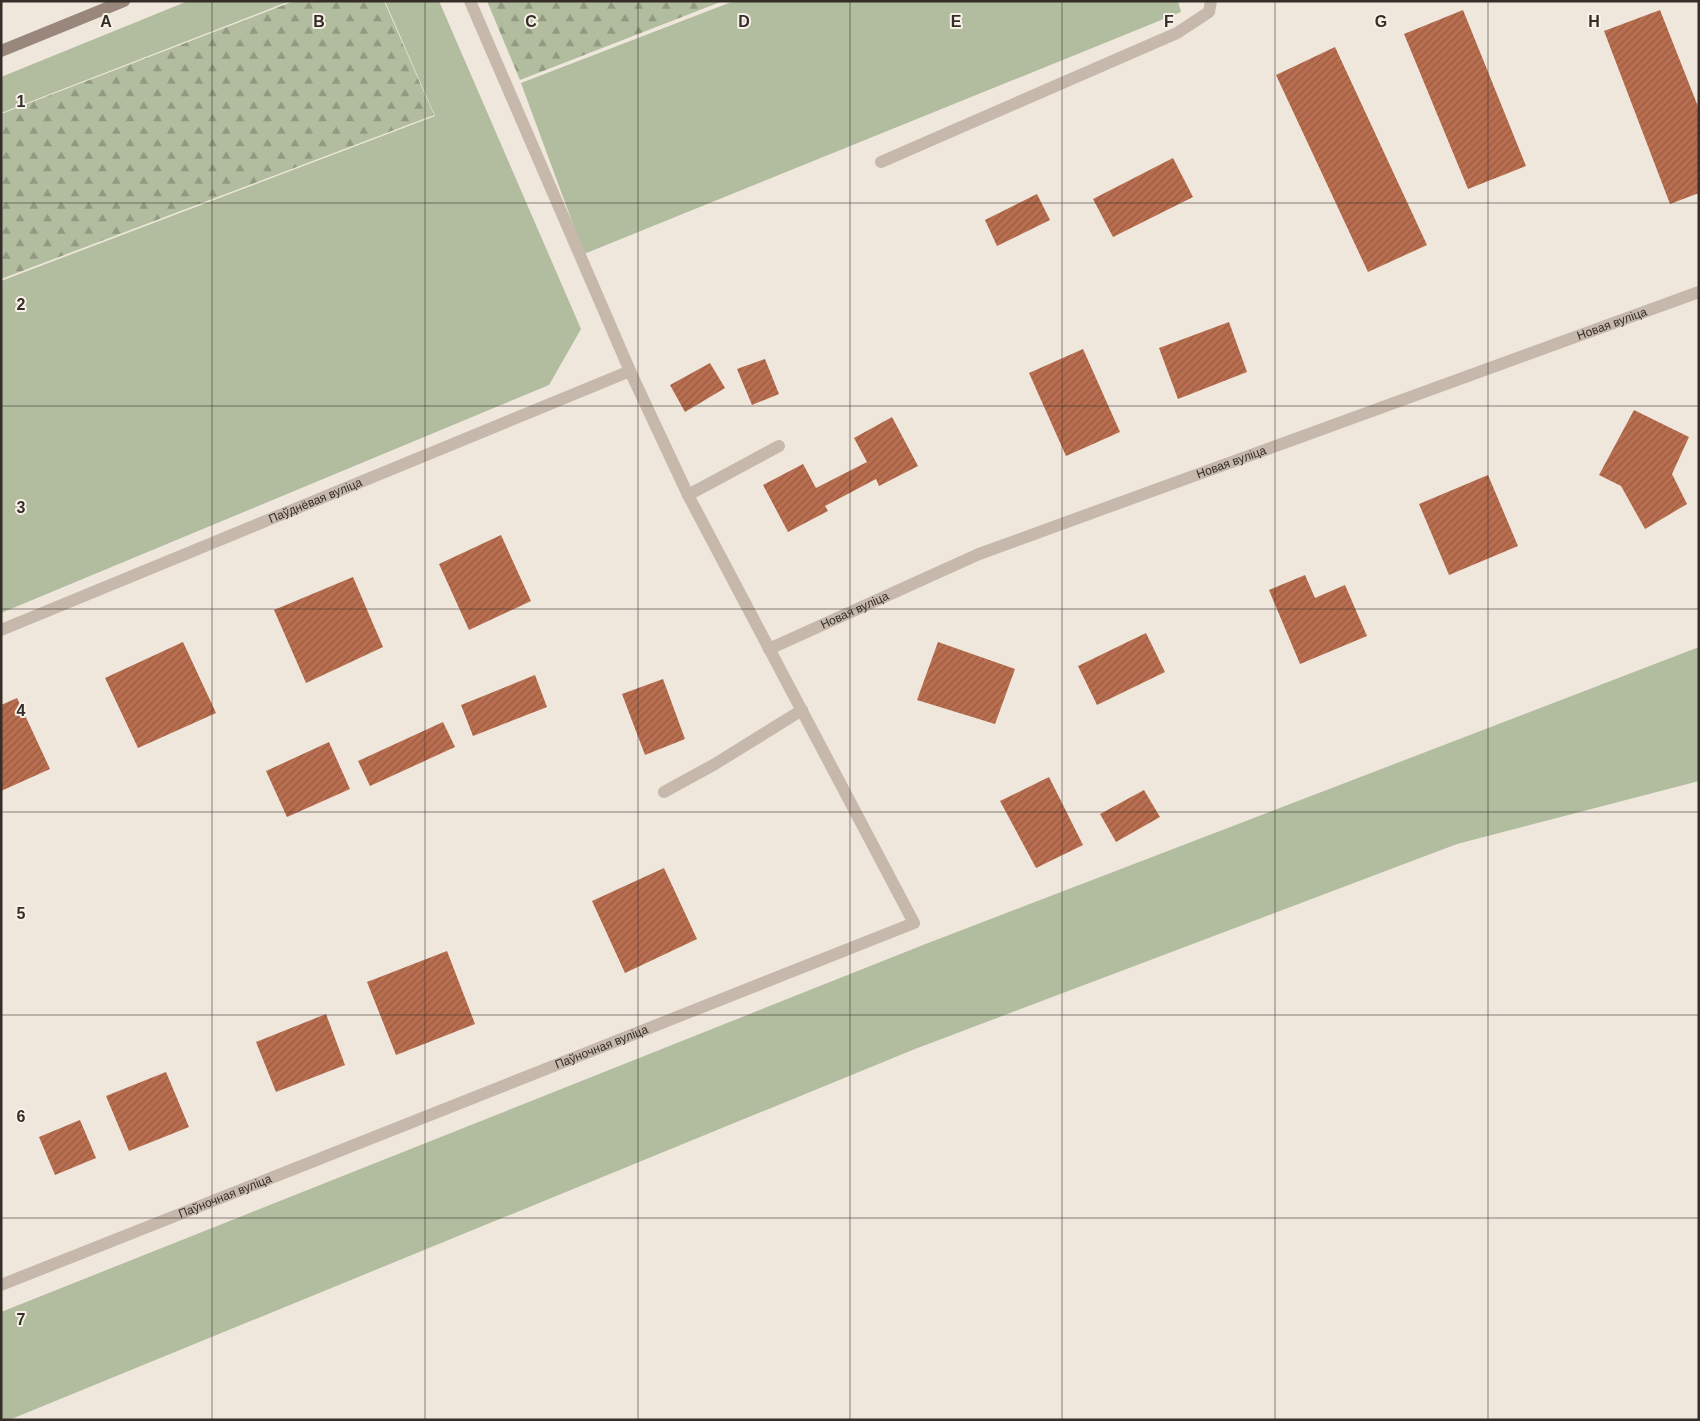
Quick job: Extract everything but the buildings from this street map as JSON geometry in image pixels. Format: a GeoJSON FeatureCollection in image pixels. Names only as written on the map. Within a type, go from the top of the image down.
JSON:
{"type":"FeatureCollection","features":[{"type":"Feature","properties":{"kind":"main road"},"geometry":{"type":"LineString","coordinates":[[1,51],[124,1]]}},
{"type":"Feature","properties":{"kind":"street","name":"Паўночная вуліца"},"geometry":{"type":"LineString","coordinates":[[1,1286],[914,923],[688,496],[630,371],[470,1]]}},
{"type":"Feature","properties":{"kind":"street"},"geometry":{"type":"LineString","coordinates":[[881,162],[1177,34],[1209,12],[1211,1]]}},
{"type":"Feature","properties":{"kind":"street","name":"Новая вуліца"},"geometry":{"type":"LineString","coordinates":[[769,649],[979,554],[1699,292]]}},
{"type":"Feature","properties":{"kind":"street","name":"Паўднёвая вуліца"},"geometry":{"type":"LineString","coordinates":[[1,630],[630,371]]}},
{"type":"Feature","properties":{"kind":"street"},"geometry":{"type":"LineString","coordinates":[[688,496],[779,446]]}},
{"type":"Feature","properties":{"kind":"street"},"geometry":{"type":"LineString","coordinates":[[664,792],[715,764],[802,710]]}},
{"type":"Feature","properties":{"kind":"green space"},"geometry":{"type":"Polygon","coordinates":[[[188,1],[290,1],[1,113],[1,77],[188,1]]]}},
{"type":"Feature","properties":{"kind":"green space"},"geometry":{"type":"Polygon","coordinates":[[[294,1],[384,1],[434,115],[1,279],[1,114],[294,1]]]}},
{"type":"Feature","properties":{"kind":"green space"},"geometry":{"type":"Polygon","coordinates":[[[385,1],[439,1],[581,329],[549,385],[1,613],[1,281],[435,116],[385,1]]]}},
{"type":"Feature","properties":{"kind":"green space"},"geometry":{"type":"Polygon","coordinates":[[[487,1],[723,1],[520,80],[487,1]]]}},
{"type":"Feature","properties":{"kind":"green space"},"geometry":{"type":"Polygon","coordinates":[[[734,1],[1178,1],[1181,12],[584,254],[521,83],[734,1]]]}},
{"type":"Feature","properties":{"kind":"green space"},"geometry":{"type":"Polygon","coordinates":[[[1699,647],[1699,781],[1457,844],[915,1049],[9,1420],[1,1420],[1,1312],[923,945],[1699,647]]]}}]}
